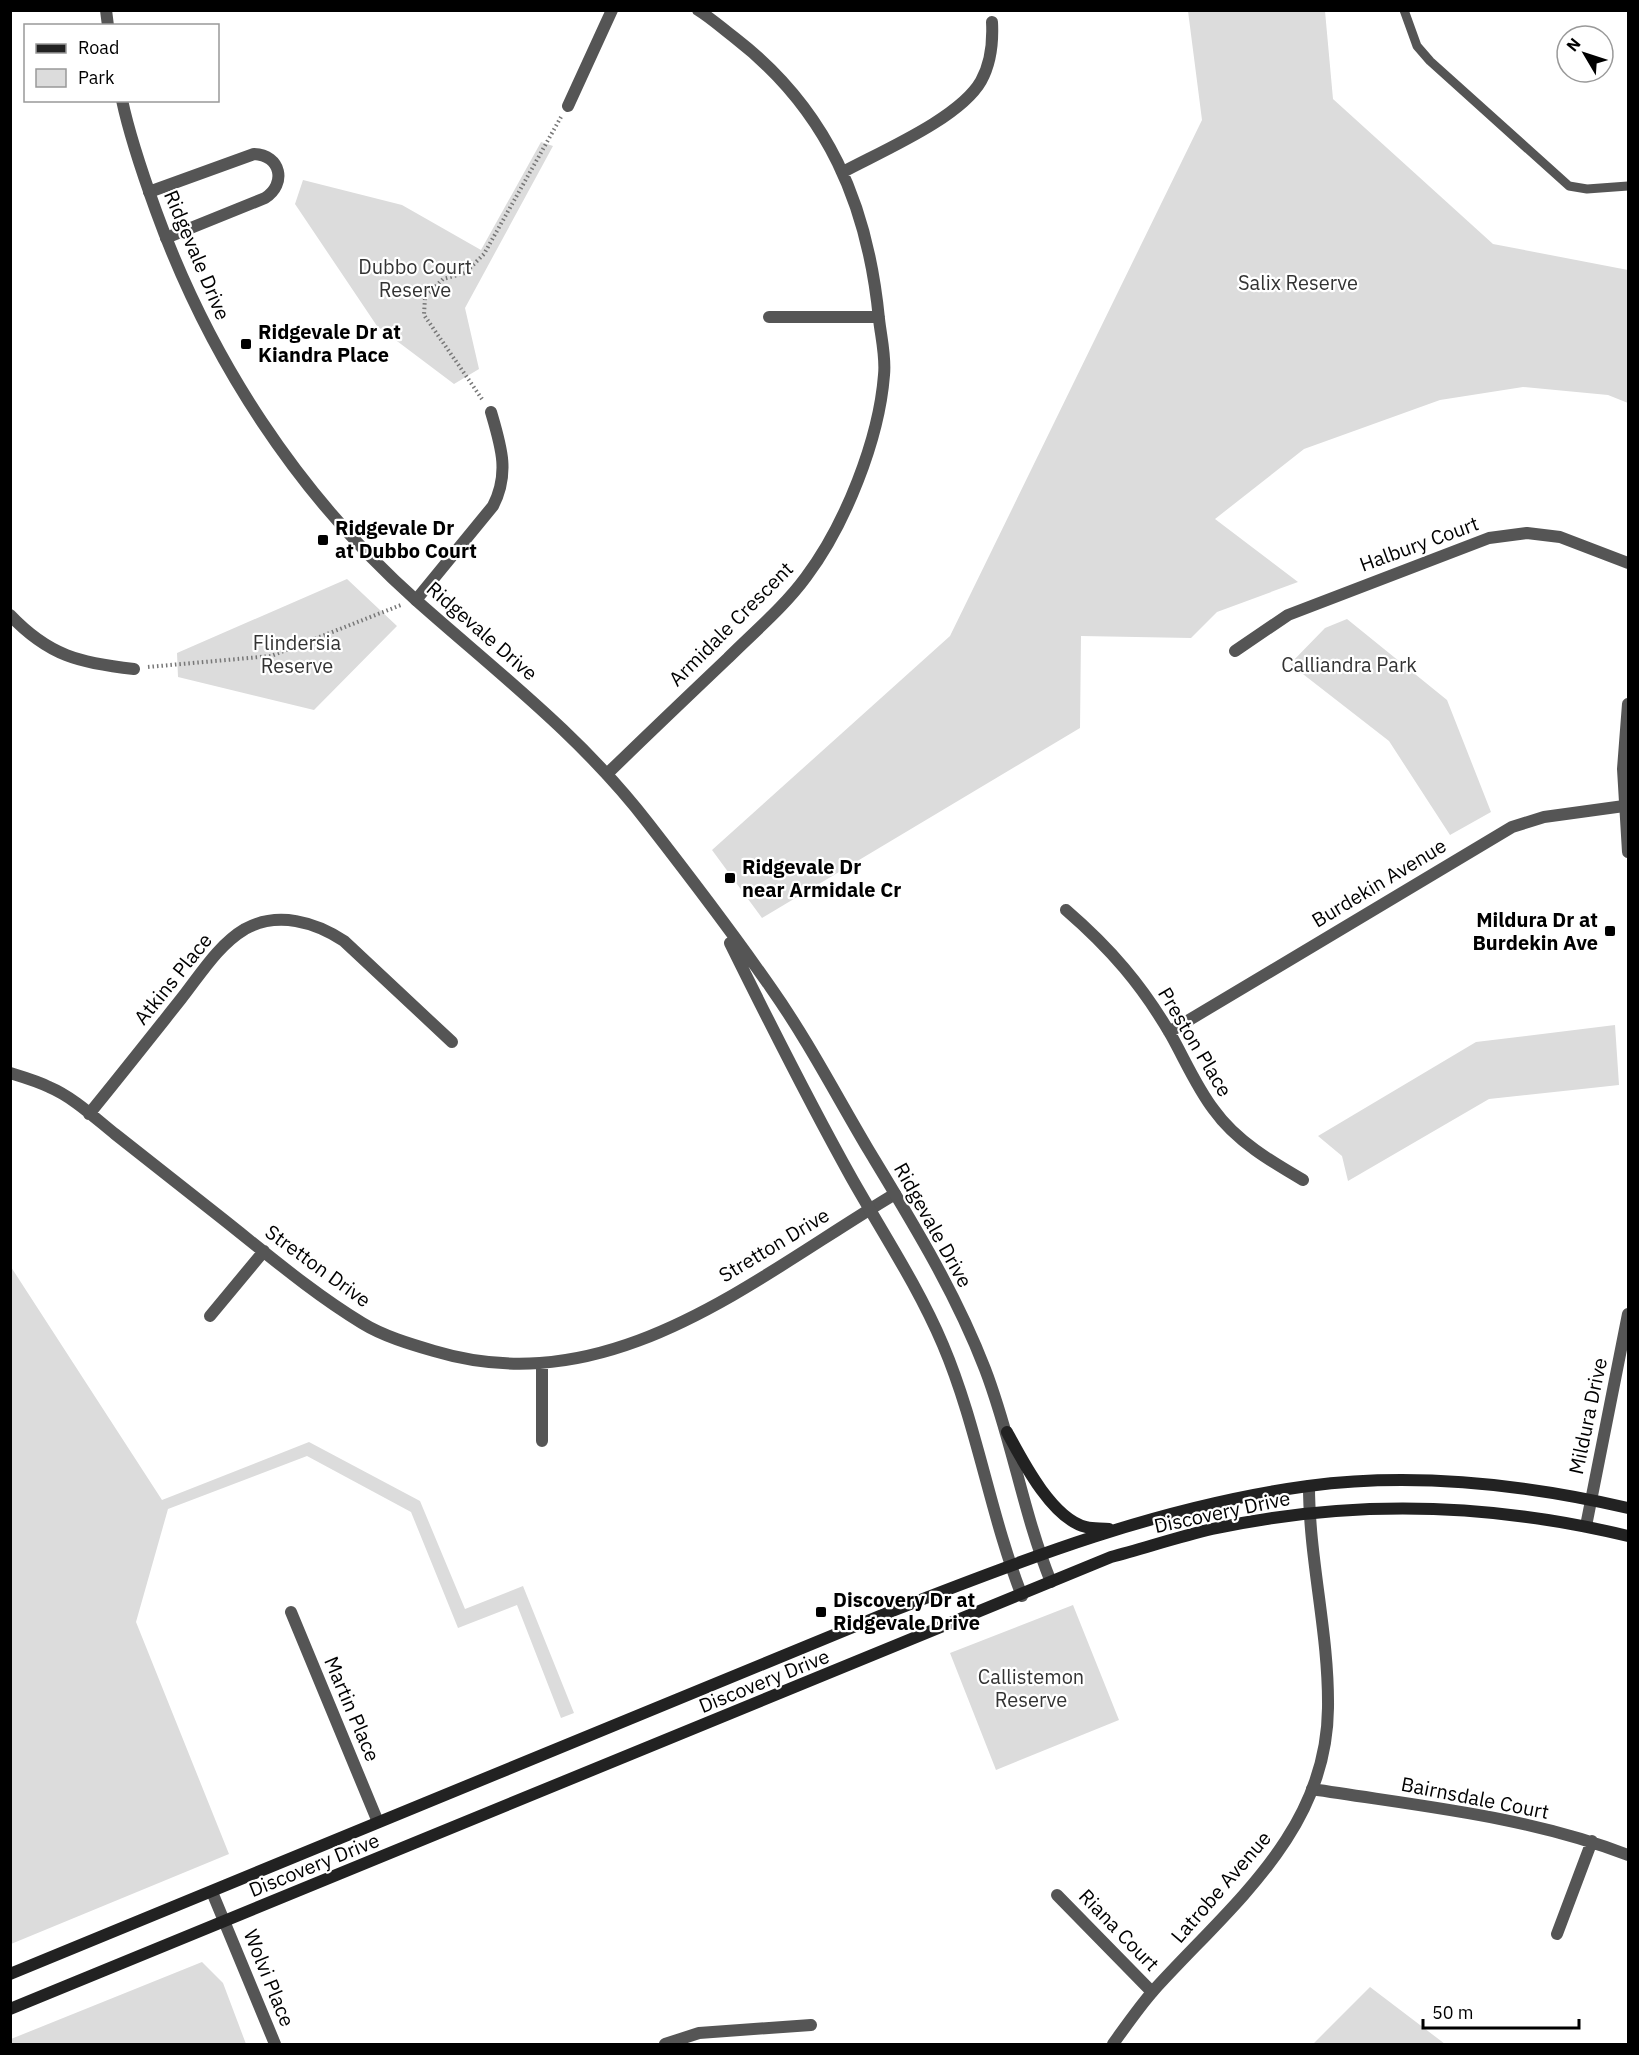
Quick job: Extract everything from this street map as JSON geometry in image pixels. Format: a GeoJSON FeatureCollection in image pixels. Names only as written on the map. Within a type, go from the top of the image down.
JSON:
{"type":"FeatureCollection","features":[{"type":"Feature","properties":{"kind":"main road"},"geometry":{"type":"LineString","coordinates":[[1007,1432],[1033,1482],[1063,1512],[1086,1527],[1115,1529]]}},
{"type":"Feature","properties":{"kind":"main road","name":"Discovery Drive"},"geometry":{"type":"LineString","coordinates":[[10,1974],[1010,1564],[1115,1529],[1217,1502],[1309,1486],[1367,1481],[1458,1482],[1555,1491],[1629,1508]]}},
{"type":"Feature","properties":{"kind":"main road","name":"Discovery Drive"},"geometry":{"type":"LineString","coordinates":[[10,2009],[1022,1596],[1111,1557],[1201,1533],[1309,1513],[1421,1508],[1510,1515],[1586,1526],[1629,1536]]}},
{"type":"Feature","properties":{"kind":"street"},"geometry":{"type":"LineString","coordinates":[[568,106],[612,10]]}},
{"type":"Feature","properties":{"kind":"street","name":"Armidale Crescent"},"geometry":{"type":"LineString","coordinates":[[607,774],[767,620],[806,578],[830,540],[849,503],[866,458],[885,374],[874,271],[864,229],[843,172],[820,130],[780,78],[754,53],[698,10]]}},
{"type":"Feature","properties":{"kind":"street"},"geometry":{"type":"LineString","coordinates":[[843,172],[949,113],[971,95],[986,69],[993,40],[992,22]]}},
{"type":"Feature","properties":{"kind":"street","name":"Ridgevale Drive"},"geometry":{"type":"LineString","coordinates":[[123,102],[149,192],[166,238],[211,337],[288,460],[372,558],[416,600],[500,671],[607,774],[647,821],[773,990],[934,1260],[984,1367],[1007,1432],[1039,1554],[1051,1582]]}},
{"type":"Feature","properties":{"kind":"street"},"geometry":{"type":"LineString","coordinates":[[149,192],[254,154],[268,157],[278,168],[279,182],[271,195],[166,238]]}},
{"type":"Feature","properties":{"kind":"street"},"geometry":{"type":"LineString","coordinates":[[769,317],[879,317]]}},
{"type":"Feature","properties":{"kind":"street"},"geometry":{"type":"LineString","coordinates":[[416,600],[494,506],[501,492],[504,456],[491,412]]}},
{"type":"Feature","properties":{"kind":"street","name":"Halbury Court"},"geometry":{"type":"LineString","coordinates":[[1235,651],[1288,615],[1489,538],[1527,533],[1560,537],[1629,563]]}},
{"type":"Feature","properties":{"kind":"street"},"geometry":{"type":"LineString","coordinates":[[10,615],[29,635],[52,651],[90,664],[134,669]]}},
{"type":"Feature","properties":{"kind":"street"},"geometry":{"type":"LineString","coordinates":[[1629,704],[1624,733],[1624,806],[1629,852]]}},
{"type":"Feature","properties":{"kind":"street","name":"Burdekin Avenue"},"geometry":{"type":"LineString","coordinates":[[1169,1032],[1512,827],[1544,817],[1624,806]]}},
{"type":"Feature","properties":{"kind":"street","name":"Preston Place"},"geometry":{"type":"LineString","coordinates":[[1066,910],[1101,940],[1125,966],[1169,1032],[1214,1111],[1244,1140],[1271,1161],[1303,1180]]}},
{"type":"Feature","properties":{"kind":"street","name":"Ridgevale Drive"},"geometry":{"type":"LineString","coordinates":[[718,918],[812,1106],[943,1345],[1010,1564],[1022,1596]]}},
{"type":"Feature","properties":{"kind":"street","name":"Atkins Place"},"geometry":{"type":"LineString","coordinates":[[89,1114],[217,954],[247,928],[265,922],[307,922],[326,929],[344,941],[452,1042]]}},
{"type":"Feature","properties":{"kind":"street","name":"Stretton Drive"},"geometry":{"type":"LineString","coordinates":[[10,1073],[51,1088],[89,1114],[299,1281],[364,1325],[413,1345],[454,1357],[496,1363],[542,1363],[591,1357],[662,1332],[710,1307],[895,1194]]}},
{"type":"Feature","properties":{"kind":"street"},"geometry":{"type":"LineString","coordinates":[[210,1316],[264,1251]]}},
{"type":"Feature","properties":{"kind":"street","name":"Mildura Drive"},"geometry":{"type":"LineString","coordinates":[[1586,1526],[1629,1314]]}},
{"type":"Feature","properties":{"kind":"street"},"geometry":{"type":"LineString","coordinates":[[542,1363],[542,1441]]}},
{"type":"Feature","properties":{"kind":"street","name":"Latrobe Avenue"},"geometry":{"type":"LineString","coordinates":[[1113,2044],[1152,1992],[1256,1882],[1288,1840],[1312,1789],[1324,1748],[1328,1688],[1309,1513],[1309,1486]]}},
{"type":"Feature","properties":{"kind":"street","name":"Martin Place"},"geometry":{"type":"LineString","coordinates":[[291,1612],[378,1822]]}},
{"type":"Feature","properties":{"kind":"street","name":"Bairnsdale Court"},"geometry":{"type":"LineString","coordinates":[[1312,1789],[1481,1815],[1592,1841],[1629,1855]]}},
{"type":"Feature","properties":{"kind":"street"},"geometry":{"type":"LineString","coordinates":[[1557,1934],[1592,1841]]}},
{"type":"Feature","properties":{"kind":"street","name":"Wolvi Place"},"geometry":{"type":"LineString","coordinates":[[212,1892],[275,2044]]}},
{"type":"Feature","properties":{"kind":"street","name":"Riana Court"},"geometry":{"type":"LineString","coordinates":[[1057,1894],[1152,1992]]}},
{"type":"Feature","properties":{"kind":"street"},"geometry":{"type":"LineString","coordinates":[[665,2044],[699,2033],[812,2025]]}},
{"type":"Feature","properties":{"kind":"lane"},"geometry":{"type":"LineString","coordinates":[[1404,10],[1417,46],[1430,61],[1569,186],[1587,189],[1629,186]]}},
{"type":"Feature","properties":{"kind":"path"},"geometry":{"type":"LineString","coordinates":[[491,412],[424,315],[425,297],[442,279],[465,273],[484,254],[568,106]]}},
{"type":"Feature","properties":{"kind":"path"},"geometry":{"type":"LineString","coordinates":[[134,669],[272,656],[416,600]]}},
{"type":"Feature","properties":{"kind":"green space","name":"Salix Reserve"},"geometry":{"type":"Polygon","coordinates":[[[1188,11],[1325,11],[1333,99],[1493,244],[1628,270],[1628,403],[1608,395],[1523,387],[1440,400],[1304,449],[1215,519],[1298,582],[1217,612],[1191,638],[1081,636],[1080,728],[762,918],[712,850],[950,636],[1202,120],[1188,11]]]}},
{"type":"Feature","properties":{"kind":"green space","name":"Dubbo Court Reserve"},"geometry":{"type":"Polygon","coordinates":[[[541,142],[553,146],[465,308],[479,369],[454,384],[377,326],[295,204],[303,180],[402,205],[481,250],[541,142]]]}},
{"type":"Feature","properties":{"kind":"green space","name":"Flindersia Reserve"},"geometry":{"type":"Polygon","coordinates":[[[347,579],[397,626],[314,710],[178,677],[177,653],[347,579]]]}},
{"type":"Feature","properties":{"kind":"green space","name":"Calliandra Park"},"geometry":{"type":"Polygon","coordinates":[[[1347,619],[1447,700],[1491,812],[1450,835],[1389,741],[1290,664],[1325,628],[1347,619]]]}},
{"type":"Feature","properties":{"kind":"green space"},"geometry":{"type":"Polygon","coordinates":[[[1615,1025],[1619,1085],[1489,1099],[1348,1181],[1342,1156],[1318,1136],[1476,1042],[1615,1025]]]}},
{"type":"Feature","properties":{"kind":"green space"},"geometry":{"type":"Polygon","coordinates":[[[11,1267],[162,1500],[309,1442],[420,1501],[465,1609],[523,1586],[574,1713],[561,1718],[517,1605],[458,1628],[411,1512],[307,1456],[168,1509],[136,1622],[229,1854],[11,1944],[11,1267]]]}},
{"type":"Feature","properties":{"kind":"green space","name":"Callistemon Reserve"},"geometry":{"type":"Polygon","coordinates":[[[1073,1605],[1119,1720],[996,1770],[950,1653],[1073,1605]]]}},
{"type":"Feature","properties":{"kind":"green space"},"geometry":{"type":"Polygon","coordinates":[[[202,1962],[223,1983],[246,2044],[11,2044],[11,2039],[202,1962]]]}},
{"type":"Feature","properties":{"kind":"green space"},"geometry":{"type":"Polygon","coordinates":[[[1370,1987],[1445,2044],[1313,2044],[1370,1987]]]}},
{"type":"Feature","properties":{"kind":"place","name":"Ridgevale Dr at Kiandra Place"},"geometry":{"type":"Point","coordinates":[246,344]}},
{"type":"Feature","properties":{"kind":"place","name":"Ridgevale Dr at Dubbo Court"},"geometry":{"type":"Point","coordinates":[323,540]}},
{"type":"Feature","properties":{"kind":"place","name":"Ridgevale Dr near Armidale Cr"},"geometry":{"type":"Point","coordinates":[730,878]}},
{"type":"Feature","properties":{"kind":"place","name":"Mildura Dr at Burdekin Ave"},"geometry":{"type":"Point","coordinates":[1610,931]}},
{"type":"Feature","properties":{"kind":"place","name":"Discovery Dr at Ridgevale Drive"},"geometry":{"type":"Point","coordinates":[821,1612]}}]}
